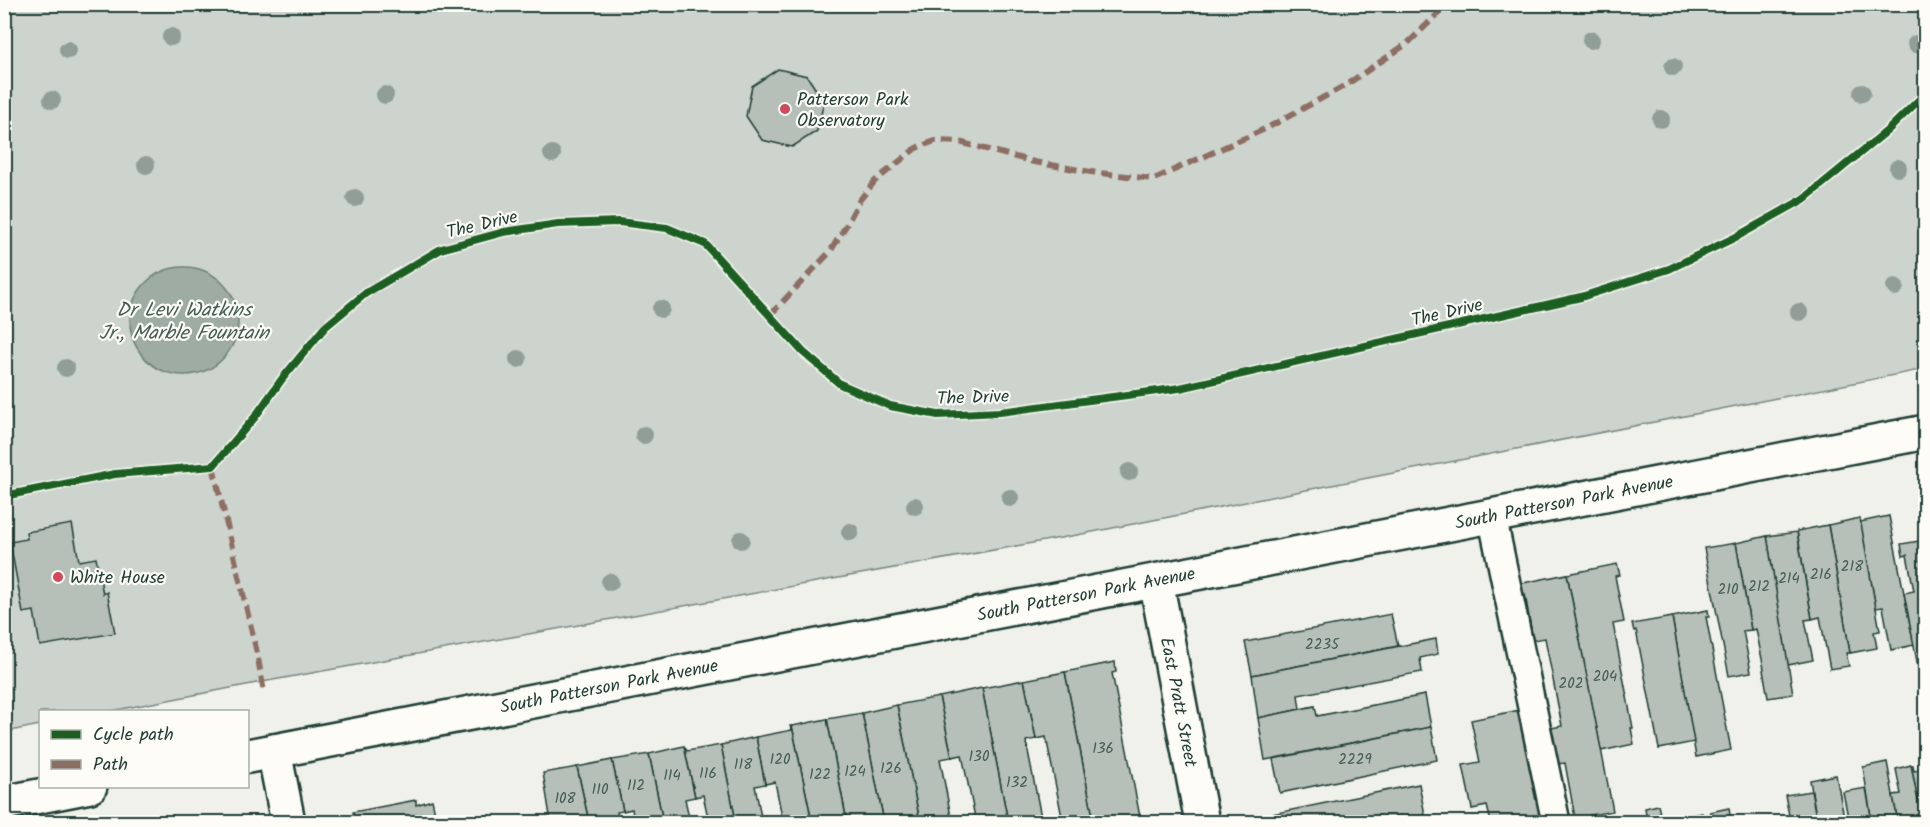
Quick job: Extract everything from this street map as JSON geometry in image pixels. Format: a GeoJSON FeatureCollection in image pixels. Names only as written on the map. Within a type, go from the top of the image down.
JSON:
{"type":"FeatureCollection","features":[{"type":"Feature","properties":{"kind":"street","name":"South Patterson Park Avenue"},"geometry":{"type":"LineString","coordinates":[[261,753],[1926,432]]}},
{"type":"Feature","properties":{"kind":"street","name":"East Pratt Street"},"geometry":{"type":"LineString","coordinates":[[1156,581],[1202,822]]}},
{"type":"Feature","properties":{"kind":"street"},"geometry":{"type":"LineString","coordinates":[[261,753],[288,822]]}},
{"type":"Feature","properties":{"kind":"street"},"geometry":{"type":"LineString","coordinates":[[4,803],[80,788]]}},
{"type":"Feature","properties":{"kind":"lane"},"geometry":{"type":"LineString","coordinates":[[1492,516],[1556,822]]}},
{"type":"Feature","properties":{"kind":"shaded area"},"geometry":{"type":"Polygon","coordinates":[[[5,5],[1925,5],[1925,369],[1077,535],[116,710],[39,710],[39,725],[5,732],[5,5]]]}},
{"type":"Feature","properties":{"kind":"water","name":"Dr Levi Watkins Jr., Marble Fountain"},"geometry":{"type":"Polygon","coordinates":[[[184,267],[205,271],[222,283],[234,300],[238,321],[234,342],[222,359],[205,371],[184,375],[163,371],[146,359],[134,342],[130,321],[134,300],[146,283],[163,271],[184,267]]]}},
{"type":"Feature","properties":{"kind":"building","name":"Patterson Park Observatory"},"geometry":{"type":"Polygon","coordinates":[[[778,69],[807,76],[824,102],[817,131],[792,147],[762,140],[746,116],[752,86],[778,69]]]}},
{"type":"Feature","properties":{"kind":"building"},"geometry":{"type":"Polygon","coordinates":[[[1889,516],[1914,645],[1891,650],[1883,607],[1876,608],[1860,522],[1889,516]]]}},
{"type":"Feature","properties":{"kind":"building"},"geometry":{"type":"Polygon","coordinates":[[[1860,518],[1880,631],[1874,632],[1877,648],[1850,653],[1828,525],[1860,518]]]}},
{"type":"Feature","properties":{"kind":"building","name":"White House"},"geometry":{"type":"Polygon","coordinates":[[[72,524],[79,561],[96,558],[103,594],[107,592],[115,633],[40,646],[34,611],[23,613],[10,542],[27,539],[26,532],[72,524]]]}},
{"type":"Feature","properties":{"kind":"building"},"geometry":{"type":"Polygon","coordinates":[[[1828,525],[1850,653],[1846,653],[1849,666],[1830,669],[1820,617],[1812,619],[1797,531],[1828,525]]]}},
{"type":"Feature","properties":{"kind":"building"},"geometry":{"type":"Polygon","coordinates":[[[1797,532],[1812,619],[1805,620],[1813,660],[1788,665],[1767,536],[1797,532]]]}},
{"type":"Feature","properties":{"kind":"building"},"geometry":{"type":"Polygon","coordinates":[[[1767,536],[1793,694],[1768,698],[1756,629],[1751,630],[1736,543],[1767,536]]]}},
{"type":"Feature","properties":{"kind":"building"},"geometry":{"type":"Polygon","coordinates":[[[1926,540],[1926,698],[1924,699],[1904,593],[1914,591],[1907,555],[1903,556],[1901,544],[1926,540]]]}},
{"type":"Feature","properties":{"kind":"building"},"geometry":{"type":"Polygon","coordinates":[[[1736,543],[1751,630],[1743,631],[1751,672],[1729,676],[1704,548],[1736,543]]]}},
{"type":"Feature","properties":{"kind":"building"},"geometry":{"type":"Polygon","coordinates":[[[1617,564],[1620,575],[1615,576],[1624,622],[1613,624],[1634,744],[1601,751],[1567,574],[1617,564]]]}},
{"type":"Feature","properties":{"kind":"building"},"geometry":{"type":"Polygon","coordinates":[[[1567,574],[1613,811],[1575,818],[1565,763],[1557,764],[1551,728],[1562,726],[1545,638],[1533,640],[1525,594],[1521,595],[1518,584],[1567,574]]]}},
{"type":"Feature","properties":{"kind":"building"},"geometry":{"type":"Polygon","coordinates":[[[1708,610],[1709,617],[1706,617],[1731,750],[1696,757],[1672,617],[1708,610]]]}},
{"type":"Feature","properties":{"kind":"building"},"geometry":{"type":"Polygon","coordinates":[[[1391,614],[1398,646],[1252,675],[1245,642],[1391,614]]]}},
{"type":"Feature","properties":{"kind":"building"},"geometry":{"type":"Polygon","coordinates":[[[1672,617],[1694,742],[1659,749],[1636,630],[1634,631],[1632,624],[1672,617]]]}},
{"type":"Feature","properties":{"kind":"building"},"geometry":{"type":"Polygon","coordinates":[[[1436,639],[1438,654],[1420,658],[1422,672],[1298,695],[1300,709],[1315,706],[1258,718],[1252,675],[1436,639]]]}},
{"type":"Feature","properties":{"kind":"building"},"geometry":{"type":"Polygon","coordinates":[[[1115,662],[1116,672],[1112,673],[1141,822],[1094,822],[1065,672],[1115,662]]]}},
{"type":"Feature","properties":{"kind":"building"},"geometry":{"type":"Polygon","coordinates":[[[1065,672],[1094,822],[1063,822],[1046,737],[1036,739],[1024,680],[1065,672]]]}},
{"type":"Feature","properties":{"kind":"building"},"geometry":{"type":"Polygon","coordinates":[[[1024,680],[1036,739],[1026,741],[1042,822],[1008,822],[982,688],[1024,680]]]}},
{"type":"Feature","properties":{"kind":"building"},"geometry":{"type":"Polygon","coordinates":[[[982,688],[1008,822],[976,822],[962,755],[952,757],[939,697],[982,688]]]}},
{"type":"Feature","properties":{"kind":"building"},"geometry":{"type":"Polygon","coordinates":[[[1425,695],[1431,727],[1265,760],[1258,718],[1315,706],[1317,716],[1425,695]]]}},
{"type":"Feature","properties":{"kind":"building"},"geometry":{"type":"Polygon","coordinates":[[[939,697],[952,757],[940,759],[952,822],[920,822],[897,705],[939,697]]]}},
{"type":"Feature","properties":{"kind":"building"},"geometry":{"type":"Polygon","coordinates":[[[897,705],[920,822],[884,822],[862,713],[897,705]]]}},
{"type":"Feature","properties":{"kind":"building"},"geometry":{"type":"Polygon","coordinates":[[[1520,710],[1541,822],[1491,822],[1487,806],[1472,809],[1463,765],[1480,762],[1471,720],[1520,710]]]}},
{"type":"Feature","properties":{"kind":"building"},"geometry":{"type":"Polygon","coordinates":[[[862,713],[884,822],[847,822],[827,719],[862,713]]]}},
{"type":"Feature","properties":{"kind":"building"},"geometry":{"type":"Polygon","coordinates":[[[827,719],[847,822],[812,822],[792,726],[827,719]]]}},
{"type":"Feature","properties":{"kind":"building"},"geometry":{"type":"Polygon","coordinates":[[[790,726],[792,726],[812,822],[783,822],[775,782],[765,784],[756,737],[792,730],[790,726]]]}},
{"type":"Feature","properties":{"kind":"building"},"geometry":{"type":"Polygon","coordinates":[[[1431,727],[1437,760],[1280,793],[1273,759],[1431,727]]]}},
{"type":"Feature","properties":{"kind":"building"},"geometry":{"type":"Polygon","coordinates":[[[756,737],[765,784],[755,786],[762,822],[736,822],[721,745],[756,737]]]}},
{"type":"Feature","properties":{"kind":"building"},"geometry":{"type":"Polygon","coordinates":[[[721,745],[736,822],[709,822],[703,795],[695,797],[684,746],[687,751],[721,745]]]}},
{"type":"Feature","properties":{"kind":"building"},"geometry":{"type":"Polygon","coordinates":[[[684,746],[695,797],[685,799],[690,822],[663,822],[649,754],[684,746]]]}},
{"type":"Feature","properties":{"kind":"building"},"geometry":{"type":"Polygon","coordinates":[[[649,754],[663,822],[634,822],[632,809],[623,811],[612,760],[649,754]]]}},
{"type":"Feature","properties":{"kind":"building"},"geometry":{"type":"Polygon","coordinates":[[[612,760],[623,811],[617,812],[619,822],[589,822],[577,767],[612,760]]]}},
{"type":"Feature","properties":{"kind":"building"},"geometry":{"type":"Polygon","coordinates":[[[1887,762],[1898,822],[1872,822],[1863,767],[1887,762]]]}},
{"type":"Feature","properties":{"kind":"building"},"geometry":{"type":"Polygon","coordinates":[[[1911,765],[1914,771],[1926,769],[1926,822],[1922,822],[1911,765]]]}},
{"type":"Feature","properties":{"kind":"building"},"geometry":{"type":"Polygon","coordinates":[[[1911,765],[1922,822],[1898,822],[1893,795],[1901,794],[1896,769],[1911,765]]]}},
{"type":"Feature","properties":{"kind":"building"},"geometry":{"type":"Polygon","coordinates":[[[577,767],[589,822],[551,822],[543,773],[577,767]]]}},
{"type":"Feature","properties":{"kind":"building"},"geometry":{"type":"Polygon","coordinates":[[[1836,775],[1845,822],[1817,822],[1810,780],[1836,775]]]}},
{"type":"Feature","properties":{"kind":"building"},"geometry":{"type":"Polygon","coordinates":[[[1419,784],[1425,815],[1393,822],[1268,822],[1267,815],[1419,784]]]}},
{"type":"Feature","properties":{"kind":"building"},"geometry":{"type":"Polygon","coordinates":[[[1866,788],[1872,822],[1849,822],[1843,792],[1866,788]]]}},
{"type":"Feature","properties":{"kind":"building"},"geometry":{"type":"Polygon","coordinates":[[[1811,791],[1817,822],[1786,822],[1785,817],[1789,815],[1785,795],[1811,791]]]}},
{"type":"Feature","properties":{"kind":"building"},"geometry":{"type":"Polygon","coordinates":[[[416,800],[416,805],[432,800],[437,822],[355,822],[353,812],[416,800]]]}},
{"type":"Feature","properties":{"kind":"building"},"geometry":{"type":"Polygon","coordinates":[[[1658,805],[1662,822],[1647,822],[1645,808],[1658,805]]]}},
{"type":"Feature","properties":{"kind":"building"},"geometry":{"type":"Polygon","coordinates":[[[1729,808],[1731,822],[1711,822],[1710,812],[1729,808]]]}},
{"type":"Feature","properties":{"kind":"building"},"geometry":{"type":"Polygon","coordinates":[[[1702,813],[1705,822],[1685,822],[1684,816],[1702,813]]]}},
{"type":"Feature","properties":{"kind":"building"},"geometry":{"type":"Polygon","coordinates":[[[1684,816],[1685,822],[1662,822],[1661,820],[1684,816]]]}},
{"type":"Feature","properties":{"kind":"building"},"geometry":{"type":"Polygon","coordinates":[[[1785,817],[1786,822],[1755,822],[1785,817]]]}},
{"type":"Feature","properties":{"kind":"marked path"},"geometry":{"type":"LineString","coordinates":[[770,315],[830,252],[859,201],[875,181],[916,148],[935,141],[959,142],[1034,162],[1091,172],[1154,179],[1267,128],[1346,85],[1408,43],[1448,4]]}},
{"type":"Feature","properties":{"kind":"marked path"},"geometry":{"type":"LineString","coordinates":[[213,466],[264,692]]}},
{"type":"Feature","properties":{"kind":"cycle path","name":"The Drive"},"geometry":{"type":"LineString","coordinates":[[4,496],[115,474],[213,466],[255,417],[282,379],[325,327],[366,293],[441,249],[504,232],[558,224],[619,222],[667,228],[705,244],[803,352],[840,384],[890,406],[938,415],[1000,412],[1180,388],[1581,297],[1669,269],[1736,237],[1804,199],[1888,130],[1926,93]]}},
{"type":"Feature","properties":{"kind":"place","name":"Patterson Park Observatory"},"geometry":{"type":"Point","coordinates":[785,109]}},
{"type":"Feature","properties":{"kind":"place","name":"White House"},"geometry":{"type":"Point","coordinates":[58,577]}}]}
